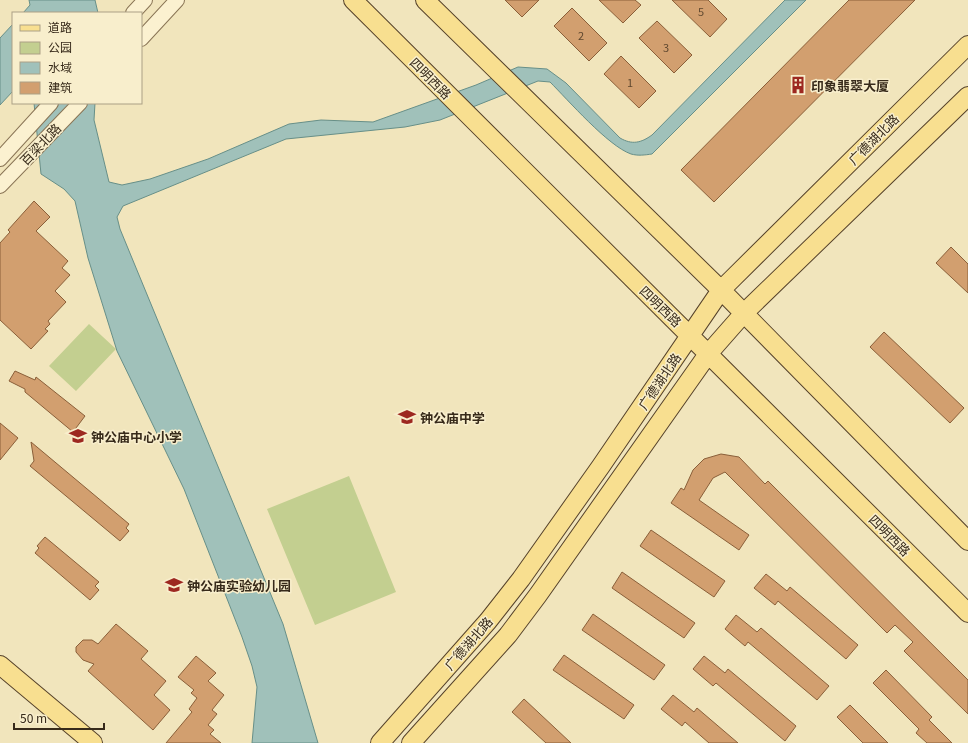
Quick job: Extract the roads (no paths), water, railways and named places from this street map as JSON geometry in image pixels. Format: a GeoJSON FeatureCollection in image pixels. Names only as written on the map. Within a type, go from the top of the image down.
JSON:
{"type":"FeatureCollection","features":[{"type":"Feature","properties":{"kind":"main road","name":"四明西路"},"geometry":{"type":"LineString","coordinates":[[353,0],[968,613]]}},
{"type":"Feature","properties":{"kind":"main road"},"geometry":{"type":"LineString","coordinates":[[424,0],[721,290],[968,541]]}},
{"type":"Feature","properties":{"kind":"main road","name":"广德湖北路"},"geometry":{"type":"LineString","coordinates":[[380,743],[488,621],[521,579],[576,503],[721,290],[968,45]]}},
{"type":"Feature","properties":{"kind":"main road","name":"广德湖北路"},"geometry":{"type":"LineString","coordinates":[[412,743],[508,635],[538,595],[708,354],[744,313],[968,96]]}},
{"type":"Feature","properties":{"kind":"main road"},"geometry":{"type":"LineString","coordinates":[[0,665],[93,743]]}},
{"type":"Feature","properties":{"kind":"street"},"geometry":{"type":"LineString","coordinates":[[135,12],[146,0]]}},
{"type":"Feature","properties":{"kind":"street"},"geometry":{"type":"LineString","coordinates":[[142,38],[177,0]]}},
{"type":"Feature","properties":{"kind":"street","name":"百梁北路"},"geometry":{"type":"LineString","coordinates":[[0,159],[50,104]]}},
{"type":"Feature","properties":{"kind":"street","name":"百梁北路"},"geometry":{"type":"LineString","coordinates":[[0,186],[79,104]]}},
{"type":"Feature","properties":{"kind":"water"},"geometry":{"type":"Polygon","coordinates":[[[29,0],[95,0],[98,12],[24,12],[30,5],[29,0]]]}},
{"type":"Feature","properties":{"kind":"water"},"geometry":{"type":"Polygon","coordinates":[[[785,0],[806,0],[652,154],[634,155],[611,142],[550,82],[538,81],[440,120],[405,127],[286,139],[123,206],[117,217],[120,229],[283,624],[318,743],[252,743],[257,687],[252,666],[184,489],[117,351],[88,258],[75,201],[64,189],[41,174],[34,104],[95,104],[94,120],[109,182],[122,185],[150,179],[208,159],[289,124],[321,120],[373,122],[476,85],[518,67],[547,69],[566,83],[620,138],[629,142],[636,142],[644,140],[652,135],[785,0]]]}},
{"type":"Feature","properties":{"kind":"water"},"geometry":{"type":"Polygon","coordinates":[[[12,25],[12,92],[0,105],[0,38],[12,25]]]}},
{"type":"Feature","properties":{"kind":"place","name":"印象翡翠大厦"},"geometry":{"type":"Point","coordinates":[798,85]}},
{"type":"Feature","properties":{"kind":"place","name":"钟公庙中学"},"geometry":{"type":"Point","coordinates":[407,417]}},
{"type":"Feature","properties":{"kind":"place","name":"钟公庙中心小学"},"geometry":{"type":"Point","coordinates":[78,436]}},
{"type":"Feature","properties":{"kind":"place","name":"钟公庙实验幼儿园"},"geometry":{"type":"Point","coordinates":[174,585]}}]}
